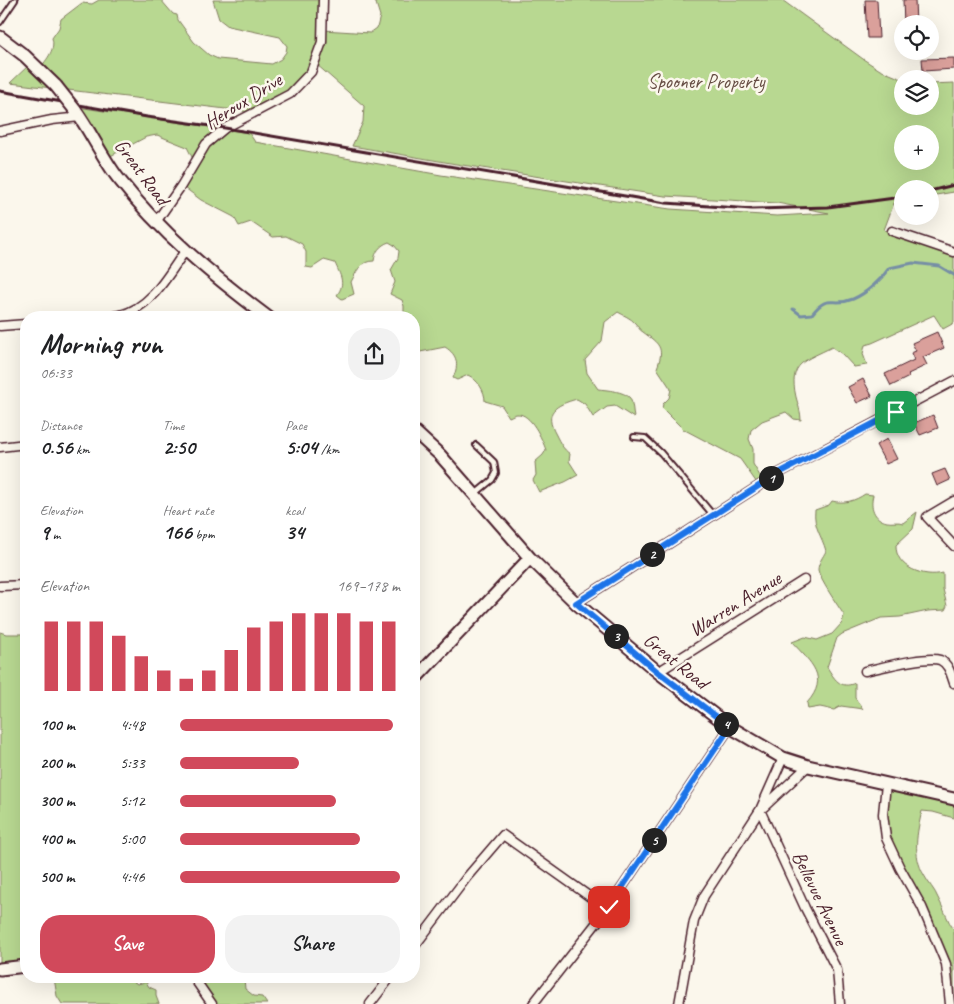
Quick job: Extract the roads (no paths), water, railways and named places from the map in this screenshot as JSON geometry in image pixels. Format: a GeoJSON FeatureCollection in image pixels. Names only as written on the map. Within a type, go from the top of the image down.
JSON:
{"type":"FeatureCollection","features":[{"type":"Feature","properties":{"kind":"main road","name":"Great Road"},"geometry":{"type":"LineString","coordinates":[[0,37],[26,56],[56,86],[78,113],[117,176],[156,222],[185,251],[260,311]]}},
{"type":"Feature","properties":{"kind":"main road","name":"Great Road"},"geometry":{"type":"LineString","coordinates":[[420,437],[440,455],[530,558],[576,603],[658,672],[730,727],[783,758],[808,766],[954,799]]}},
{"type":"Feature","properties":{"kind":"main road"},"geometry":{"type":"LineString","coordinates":[[420,674],[530,558]]}},
{"type":"Feature","properties":{"kind":"main road"},"geometry":{"type":"LineString","coordinates":[[0,969],[20,967]]}},
{"type":"Feature","properties":{"kind":"street","name":"Heroux Drive"},"geometry":{"type":"LineString","coordinates":[[156,222],[181,186],[206,144],[226,128],[290,94],[311,72],[322,42],[322,0]]}},
{"type":"Feature","properties":{"kind":"street"},"geometry":{"type":"LineString","coordinates":[[0,131],[78,113]]}},
{"type":"Feature","properties":{"kind":"street"},"geometry":{"type":"LineString","coordinates":[[892,231],[954,252]]}},
{"type":"Feature","properties":{"kind":"street"},"geometry":{"type":"LineString","coordinates":[[131,311],[139,308],[158,288],[185,251]]}},
{"type":"Feature","properties":{"kind":"street"},"geometry":{"type":"LineString","coordinates":[[0,326],[20,324]]}},
{"type":"Feature","properties":{"kind":"street"},"geometry":{"type":"LineString","coordinates":[[576,603],[779,473],[954,381]]}},
{"type":"Feature","properties":{"kind":"street"},"geometry":{"type":"LineString","coordinates":[[0,447],[20,445]]}},
{"type":"Feature","properties":{"kind":"street"},"geometry":{"type":"LineString","coordinates":[[954,501],[927,517],[954,546]]}},
{"type":"Feature","properties":{"kind":"street","name":"Warren Avenue"},"geometry":{"type":"LineString","coordinates":[[658,672],[804,580]]}},
{"type":"Feature","properties":{"kind":"street"},"geometry":{"type":"LineString","coordinates":[[0,586],[20,585]]}},
{"type":"Feature","properties":{"kind":"street"},"geometry":{"type":"LineString","coordinates":[[864,671],[929,659],[940,660],[948,667],[954,683]]}},
{"type":"Feature","properties":{"kind":"street"},"geometry":{"type":"LineString","coordinates":[[533,1004],[607,909],[730,727]]}},
{"type":"Feature","properties":{"kind":"street"},"geometry":{"type":"LineString","coordinates":[[679,1004],[694,921],[704,896],[760,810],[783,758]]}},
{"type":"Feature","properties":{"kind":"street"},"geometry":{"type":"LineString","coordinates":[[760,810],[808,766]]}},
{"type":"Feature","properties":{"kind":"street"},"geometry":{"type":"LineString","coordinates":[[886,784],[883,814],[886,838],[922,907],[946,964],[950,1004]]}},
{"type":"Feature","properties":{"kind":"street","name":"Bellevue Avenue"},"geometry":{"type":"LineString","coordinates":[[760,810],[821,941],[837,970],[840,1004]]}},
{"type":"Feature","properties":{"kind":"street"},"geometry":{"type":"LineString","coordinates":[[420,939],[467,876],[502,835],[607,909]]}},
{"type":"Feature","properties":{"kind":"street"},"geometry":{"type":"LineString","coordinates":[[197,983],[212,1004]]}},
{"type":"Feature","properties":{"kind":"street"},"geometry":{"type":"LineString","coordinates":[[370,1004],[386,983]]}},
{"type":"Feature","properties":{"kind":"lane"},"geometry":{"type":"LineString","coordinates":[[0,22],[16,0]]}},
{"type":"Feature","properties":{"kind":"lane"},"geometry":{"type":"LineString","coordinates":[[634,437],[645,438],[660,452],[713,515]]}},
{"type":"Feature","properties":{"kind":"lane"},"geometry":{"type":"LineString","coordinates":[[475,494],[492,480],[496,473],[494,462],[476,444]]}},
{"type":"Feature","properties":{"kind":"waterway"},"geometry":{"type":"LineString","coordinates":[[793,309],[801,315],[812,314],[818,307],[827,302],[853,299],[873,286],[889,268],[913,263],[939,266],[954,275]]}},
{"type":"Feature","properties":{"kind":"railway"},"geometry":{"type":"LineString","coordinates":[[0,91],[666,203],[752,209],[828,207],[894,198]]}},
{"type":"Feature","properties":{"kind":"railway"},"geometry":{"type":"LineString","coordinates":[[939,189],[954,185]]}},
{"type":"Feature","properties":{"kind":"park label","name":"Spooner Property"},"geometry":{"type":"Point","coordinates":[706,81]}}]}
